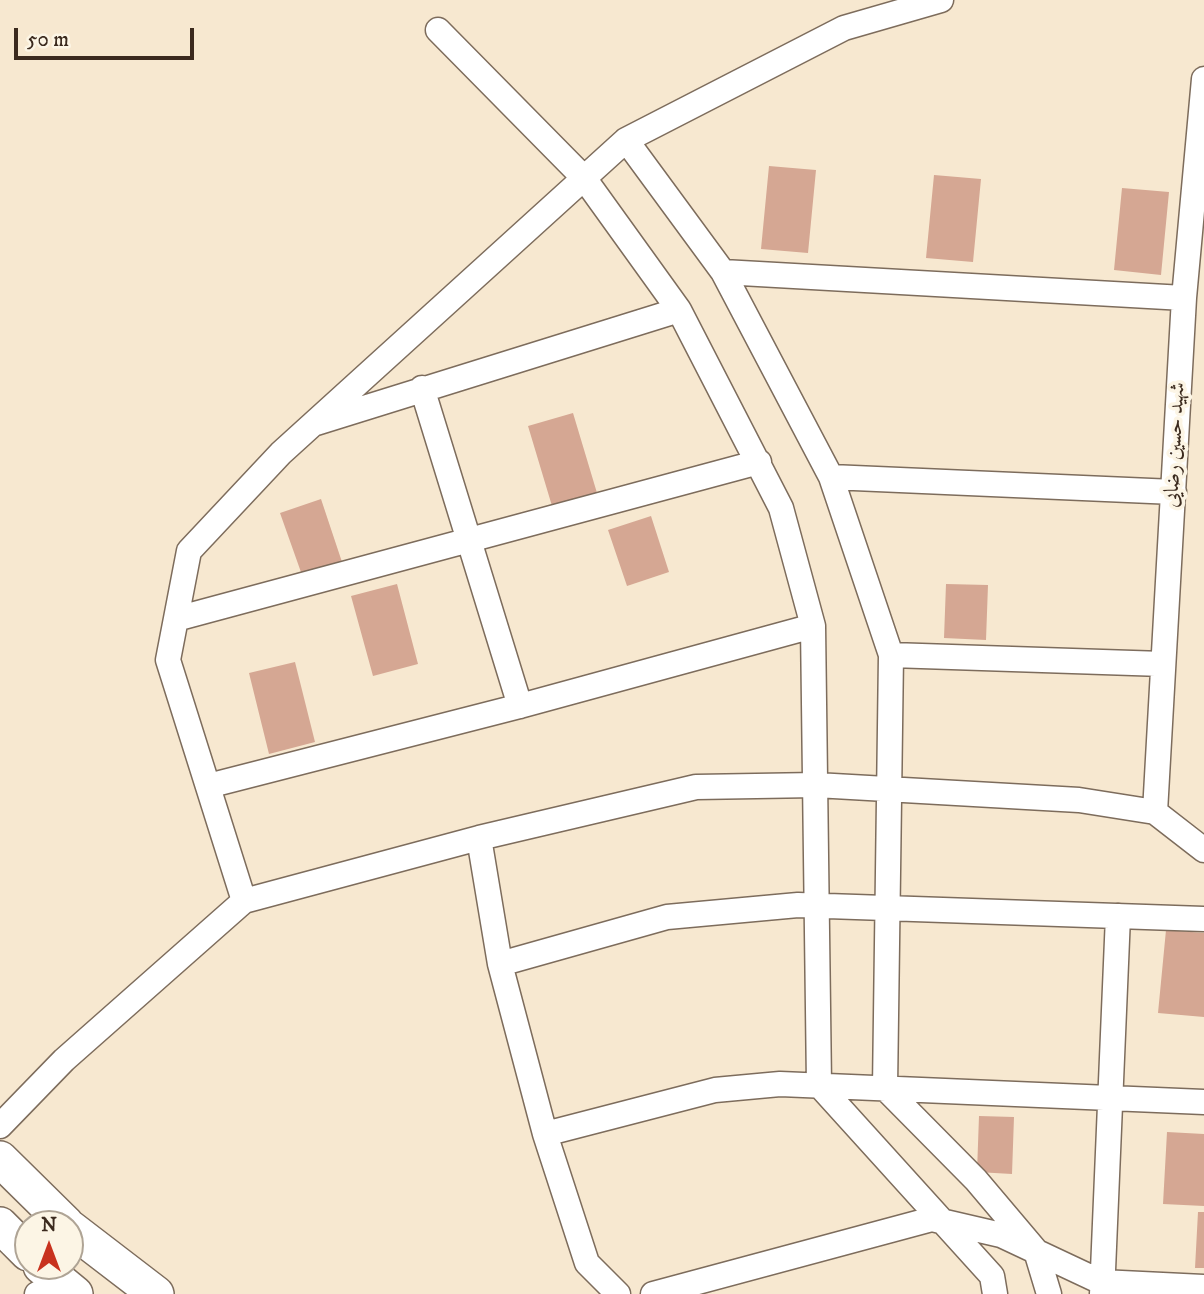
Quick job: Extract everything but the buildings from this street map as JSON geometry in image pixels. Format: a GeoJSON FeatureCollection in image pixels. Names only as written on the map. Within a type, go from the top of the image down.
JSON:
{"type":"FeatureCollection","features":[{"type":"Feature","properties":{"kind":"main road"},"geometry":{"type":"LineString","coordinates":[[0,1159],[52,1210]]}},
{"type":"Feature","properties":{"kind":"main road"},"geometry":{"type":"LineString","coordinates":[[0,1225],[14,1239]]}},
{"type":"Feature","properties":{"kind":"main road"},"geometry":{"type":"LineString","coordinates":[[84,1238],[156,1294]]}},
{"type":"Feature","properties":{"kind":"street"},"geometry":{"type":"LineString","coordinates":[[244,901],[168,660],[189,551],[281,453],[626,140],[844,28],[941,0]]}},
{"type":"Feature","properties":{"kind":"street"},"geometry":{"type":"LineString","coordinates":[[438,30],[584,178],[678,310],[759,461],[781,508],[813,626],[819,1085],[947,1222],[992,1276],[995,1294]]}},
{"type":"Feature","properties":{"kind":"street","name":"شهید حسین رضایی"},"geometry":{"type":"LineString","coordinates":[[1155,811],[1174,492],[1191,306],[1204,79]]}},
{"type":"Feature","properties":{"kind":"street"},"geometry":{"type":"LineString","coordinates":[[626,140],[723,272],[831,477],[891,655],[885,1088],[976,1180],[1036,1251],[1049,1294]]}},
{"type":"Feature","properties":{"kind":"street"},"geometry":{"type":"LineString","coordinates":[[723,272],[1191,306]]}},
{"type":"Feature","properties":{"kind":"street"},"geometry":{"type":"LineString","coordinates":[[316,423],[678,310]]}},
{"type":"Feature","properties":{"kind":"street"},"geometry":{"type":"LineString","coordinates":[[422,388],[467,543],[520,706]]}},
{"type":"Feature","properties":{"kind":"street"},"geometry":{"type":"LineString","coordinates":[[176,619],[467,543],[759,461]]}},
{"type":"Feature","properties":{"kind":"street"},"geometry":{"type":"LineString","coordinates":[[831,477],[1174,492]]}},
{"type":"Feature","properties":{"kind":"street"},"geometry":{"type":"LineString","coordinates":[[208,786],[520,706],[813,626]]}},
{"type":"Feature","properties":{"kind":"street"},"geometry":{"type":"LineString","coordinates":[[891,655],[1163,664]]}},
{"type":"Feature","properties":{"kind":"street"},"geometry":{"type":"LineString","coordinates":[[0,1126],[64,1060],[244,901],[479,838],[695,787],[816,785],[1079,800],[1155,811],[1204,850]]}},
{"type":"Feature","properties":{"kind":"street"},"geometry":{"type":"LineString","coordinates":[[479,838],[500,964],[545,1134],[587,1263],[618,1294]]}},
{"type":"Feature","properties":{"kind":"street"},"geometry":{"type":"LineString","coordinates":[[500,964],[667,917],[816,905],[1204,919]]}},
{"type":"Feature","properties":{"kind":"street"},"geometry":{"type":"LineString","coordinates":[[1101,1288],[1118,916]]}},
{"type":"Feature","properties":{"kind":"street"},"geometry":{"type":"LineString","coordinates":[[545,1134],[715,1090],[780,1084],[1204,1102]]}},
{"type":"Feature","properties":{"kind":"street"},"geometry":{"type":"LineString","coordinates":[[653,1294],[932,1219],[1001,1235],[1036,1251],[1101,1288],[1204,1287]]}}]}
